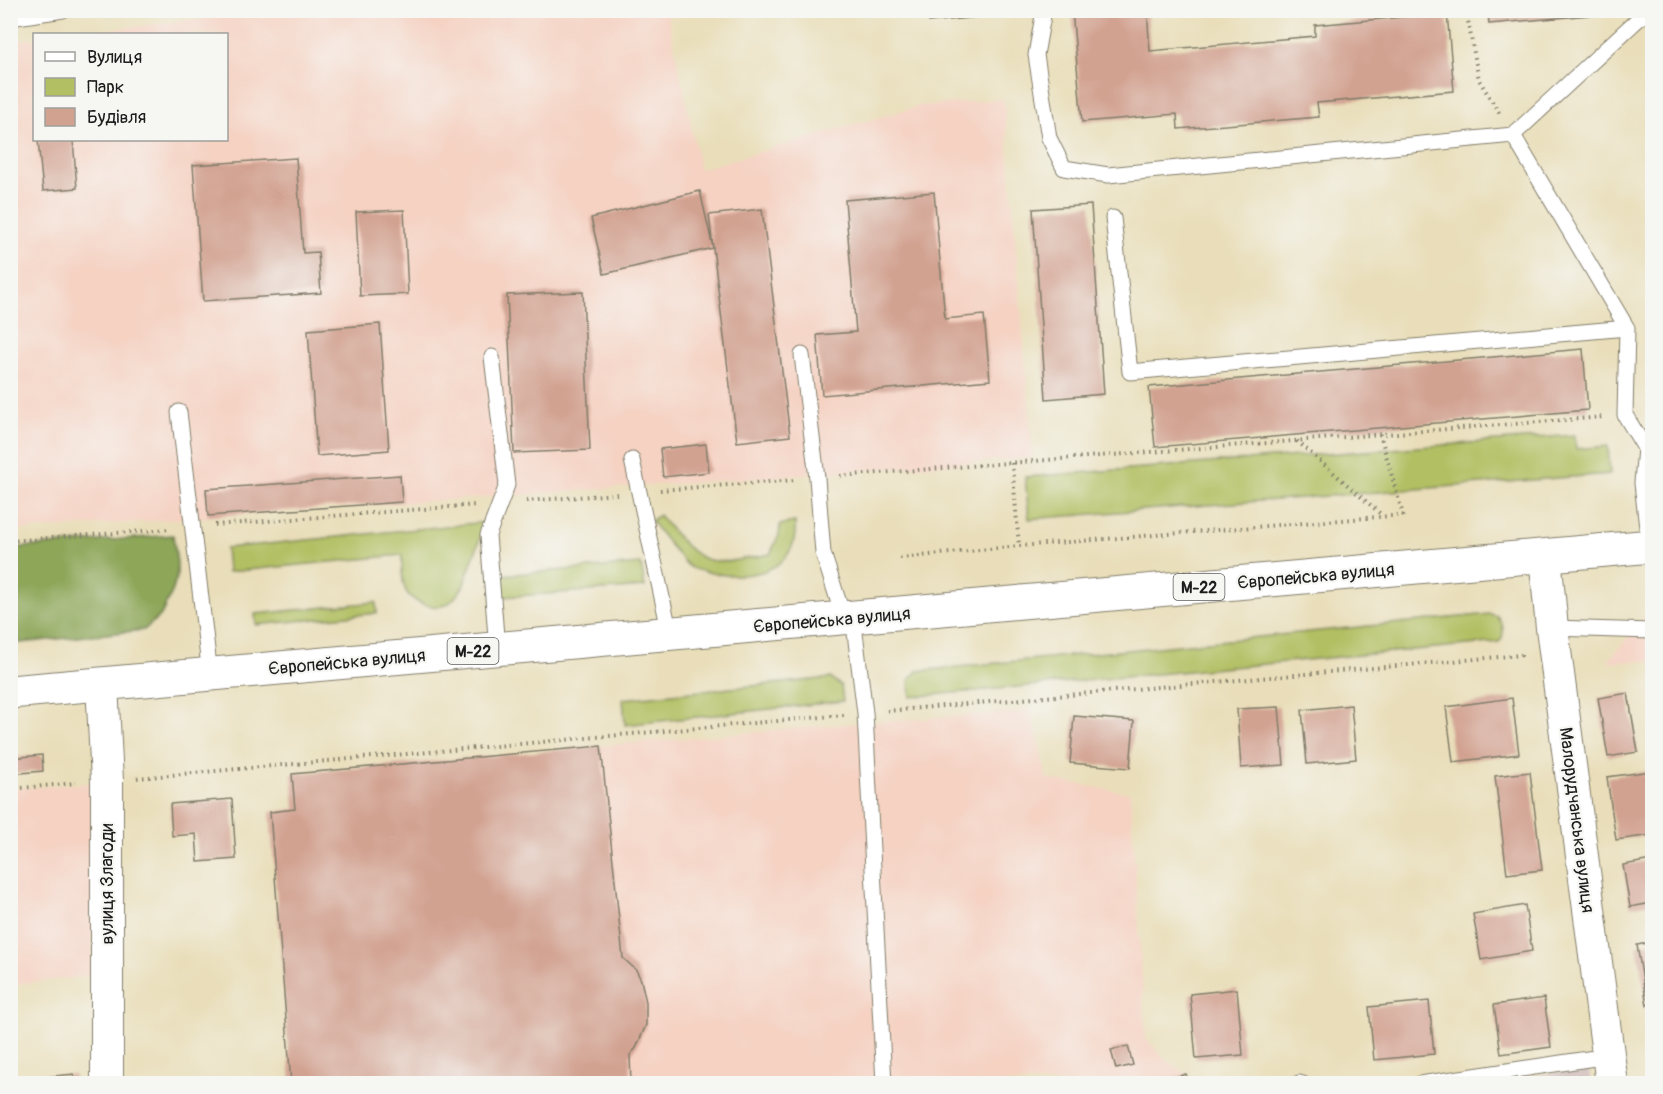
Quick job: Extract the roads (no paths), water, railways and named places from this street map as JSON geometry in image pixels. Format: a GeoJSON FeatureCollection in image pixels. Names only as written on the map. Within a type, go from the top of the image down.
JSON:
{"type":"FeatureCollection","features":[{"type":"Feature","properties":{"kind":"highway","name":"Європейська вулиця"},"geometry":{"type":"LineString","coordinates":[[10,692],[1651,546]]}},
{"type":"Feature","properties":{"kind":"street","name":"Малорудчанська вулиця"},"geometry":{"type":"LineString","coordinates":[[1545,556],[1552,628],[1610,1070]]}},
{"type":"Feature","properties":{"kind":"street","name":"вулиця Злагоди"},"geometry":{"type":"LineString","coordinates":[[102,684],[107,781],[107,1083]]}},
{"type":"Feature","properties":{"kind":"lane"},"geometry":{"type":"LineString","coordinates":[[10,18],[63,10]]}},
{"type":"Feature","properties":{"kind":"lane"},"geometry":{"type":"LineString","coordinates":[[1044,10],[1036,55],[1049,138],[1064,168],[1108,175],[1513,135],[1648,10]]}},
{"type":"Feature","properties":{"kind":"lane"},"geometry":{"type":"LineString","coordinates":[[1513,135],[1627,328],[1625,415],[1649,447],[1641,483],[1651,546]]}},
{"type":"Feature","properties":{"kind":"lane"},"geometry":{"type":"LineString","coordinates":[[1113,218],[1130,372],[1627,328]]}},
{"type":"Feature","properties":{"kind":"lane"},"geometry":{"type":"LineString","coordinates":[[802,355],[817,478],[823,553],[849,618],[861,714],[869,791],[884,1083]]}},
{"type":"Feature","properties":{"kind":"lane"},"geometry":{"type":"LineString","coordinates":[[492,357],[507,485],[488,535],[496,649]]}},
{"type":"Feature","properties":{"kind":"lane"},"geometry":{"type":"LineString","coordinates":[[179,412],[210,675]]}},
{"type":"Feature","properties":{"kind":"lane"},"geometry":{"type":"LineString","coordinates":[[632,460],[670,634]]}},
{"type":"Feature","properties":{"kind":"lane"},"geometry":{"type":"LineString","coordinates":[[1552,628],[1653,631]]}},
{"type":"Feature","properties":{"kind":"lane"},"geometry":{"type":"LineString","coordinates":[[1420,1083],[1610,1070]]}}]}
